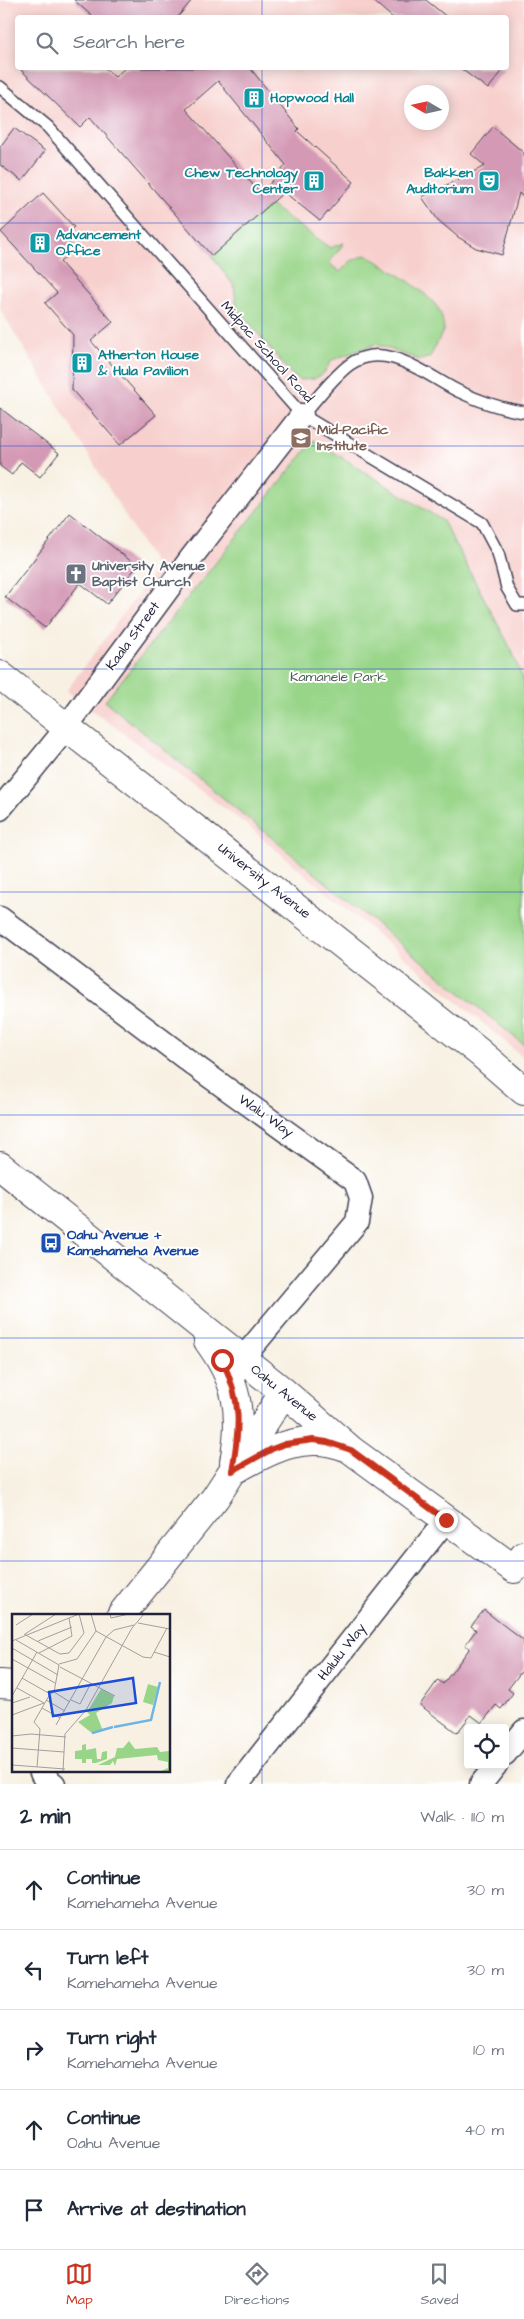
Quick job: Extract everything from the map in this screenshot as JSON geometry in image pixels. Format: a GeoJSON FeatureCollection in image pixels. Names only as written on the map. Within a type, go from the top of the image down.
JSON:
{"type":"FeatureCollection","features":[{"type":"Feature","properties":{"kind":"street","name":"Kaala Street"},"geometry":{"type":"LineString","coordinates":[[0,809],[65,728],[191,558],[302,415]]}},
{"type":"Feature","properties":{"kind":"street","name":"University Avenue"},"geometry":{"type":"LineString","coordinates":[[0,675],[479,1052],[524,1091]]}},
{"type":"Feature","properties":{"kind":"street","name":"Walu Way"},"geometry":{"type":"LineString","coordinates":[[0,918],[202,1071],[355,1181],[361,1198],[357,1222],[242,1359]]}},
{"type":"Feature","properties":{"kind":"street","name":"Oahu Avenue"},"geometry":{"type":"LineString","coordinates":[[0,1166],[284,1392],[351,1450],[446,1520],[521,1568]]}},
{"type":"Feature","properties":{"kind":"street"},"geometry":{"type":"LineString","coordinates":[[193,1321],[222,1360],[236,1392],[239,1427],[232,1471]]}},
{"type":"Feature","properties":{"kind":"street"},"geometry":{"type":"LineString","coordinates":[[121,1614],[215,1498],[284,1392]]}},
{"type":"Feature","properties":{"kind":"street"},"geometry":{"type":"LineString","coordinates":[[232,1471],[272,1449],[299,1441],[327,1442],[351,1450]]}},
{"type":"Feature","properties":{"kind":"street","name":"Halulu Way"},"geometry":{"type":"LineString","coordinates":[[238,1784],[446,1520]]}},
{"type":"Feature","properties":{"kind":"street"},"geometry":{"type":"LineString","coordinates":[[509,1749],[524,1730]]}},
{"type":"Feature","properties":{"kind":"street"},"geometry":{"type":"LineString","coordinates":[[481,1784],[493,1769]]}},
{"type":"Feature","properties":{"kind":"lane","name":"Midpac School Road"},"geometry":{"type":"LineString","coordinates":[[0,87],[48,127],[302,415],[482,523],[498,553],[507,588],[516,605],[524,605]]}},
{"type":"Feature","properties":{"kind":"lane"},"geometry":{"type":"LineString","coordinates":[[302,415],[349,364],[365,358],[382,356],[406,362],[458,391],[486,403],[524,412]]}},
{"type":"Feature","properties":{"kind":"shaded area","name":"Mid-Pacific Institute"},"geometry":{"type":"Polygon","coordinates":[[[0,0],[524,0],[524,1058],[243,822],[66,691],[157,568],[0,309],[0,0]]]}},
{"type":"Feature","properties":{"kind":"green space"},"geometry":{"type":"Polygon","coordinates":[[[270,205],[330,248],[344,243],[329,263],[340,272],[351,261],[365,255],[394,271],[426,295],[439,310],[444,329],[430,357],[420,360],[376,344],[332,360],[323,374],[314,379],[300,380],[292,375],[237,308],[234,286],[212,256],[270,205]]]}},
{"type":"Feature","properties":{"kind":"green space","name":"Kamanele Park"},"geometry":{"type":"Polygon","coordinates":[[[314,440],[443,521],[512,651],[524,683],[524,1045],[105,701],[314,440]]]}},
{"type":"Feature","properties":{"kind":"building"},"geometry":{"type":"Polygon","coordinates":[[[74,0],[192,0],[180,15],[91,15],[74,0]]]}},
{"type":"Feature","properties":{"kind":"building"},"geometry":{"type":"Polygon","coordinates":[[[372,0],[426,0],[444,15],[390,15],[372,0]]]}},
{"type":"Feature","properties":{"kind":"building"},"geometry":{"type":"Polygon","coordinates":[[[21,70],[107,70],[115,77],[123,70],[252,70],[299,129],[297,131],[354,182],[320,221],[284,192],[212,256],[90,117],[80,127],[21,70]],[[218,81],[186,109],[261,194],[286,165],[218,81]]]}},
{"type":"Feature","properties":{"kind":"building"},"geometry":{"type":"Polygon","coordinates":[[[463,70],[503,70],[488,89],[463,70]]]}},
{"type":"Feature","properties":{"kind":"building","name":"Bakken Auditorium"},"geometry":{"type":"Polygon","coordinates":[[[493,127],[524,153],[524,198],[519,193],[502,255],[476,248],[458,237],[438,220],[422,197],[485,166],[471,154],[493,127]]]}},
{"type":"Feature","properties":{"kind":"building"},"geometry":{"type":"Polygon","coordinates":[[[14,128],[45,151],[22,181],[0,165],[0,147],[14,128]]]}},
{"type":"Feature","properties":{"kind":"building","name":"Atherton House & Hula Pavilion"},"geometry":{"type":"Polygon","coordinates":[[[43,193],[74,227],[63,236],[75,249],[60,262],[113,322],[91,341],[156,415],[120,445],[72,390],[73,335],[45,303],[57,293],[1,232],[43,193]]]}},
{"type":"Feature","properties":{"kind":"building"},"geometry":{"type":"Polygon","coordinates":[[[0,408],[59,453],[40,477],[21,462],[12,475],[0,466],[0,408]]]}},
{"type":"Feature","properties":{"kind":"building","name":"University Avenue Baptist Church"},"geometry":{"type":"Polygon","coordinates":[[[70,513],[137,566],[107,604],[80,583],[45,628],[5,597],[70,513]]]}},
{"type":"Feature","properties":{"kind":"building"},"geometry":{"type":"Polygon","coordinates":[[[484,1610],[524,1641],[524,1668],[508,1689],[513,1693],[501,1709],[496,1705],[482,1723],[471,1715],[457,1733],[420,1705],[438,1680],[443,1684],[470,1648],[465,1645],[476,1630],[471,1626],[484,1610]]]}},
{"type":"Feature","properties":{"kind":"place","name":"Hopwood Hall"},"geometry":{"type":"Point","coordinates":[254,98]}},
{"type":"Feature","properties":{"kind":"place","name":"Chew Technology Center"},"geometry":{"type":"Point","coordinates":[314,181]}},
{"type":"Feature","properties":{"kind":"place","name":"Bakken Auditorium"},"geometry":{"type":"Point","coordinates":[489,181]}},
{"type":"Feature","properties":{"kind":"place","name":"Advancement Office"},"geometry":{"type":"Point","coordinates":[40,243]}},
{"type":"Feature","properties":{"kind":"place","name":"Atherton House & Hula Pavilion"},"geometry":{"type":"Point","coordinates":[82,363]}},
{"type":"Feature","properties":{"kind":"place","name":"Mid-Pacific Institute"},"geometry":{"type":"Point","coordinates":[301,438]}},
{"type":"Feature","properties":{"kind":"place","name":"University Avenue Baptist Church"},"geometry":{"type":"Point","coordinates":[76,574]}},
{"type":"Feature","properties":{"kind":"place","name":"Oahu Avenue + Kamehameha Avenue"},"geometry":{"type":"Point","coordinates":[51,1243]}},
{"type":"Feature","properties":{"kind":"route"},"geometry":{"type":"LineString","coordinates":[[222,1360],[236,1392],[239,1410],[239,1427],[232,1471],[285,1444],[313,1440],[327,1442],[351,1450],[446,1520]]}}]}
